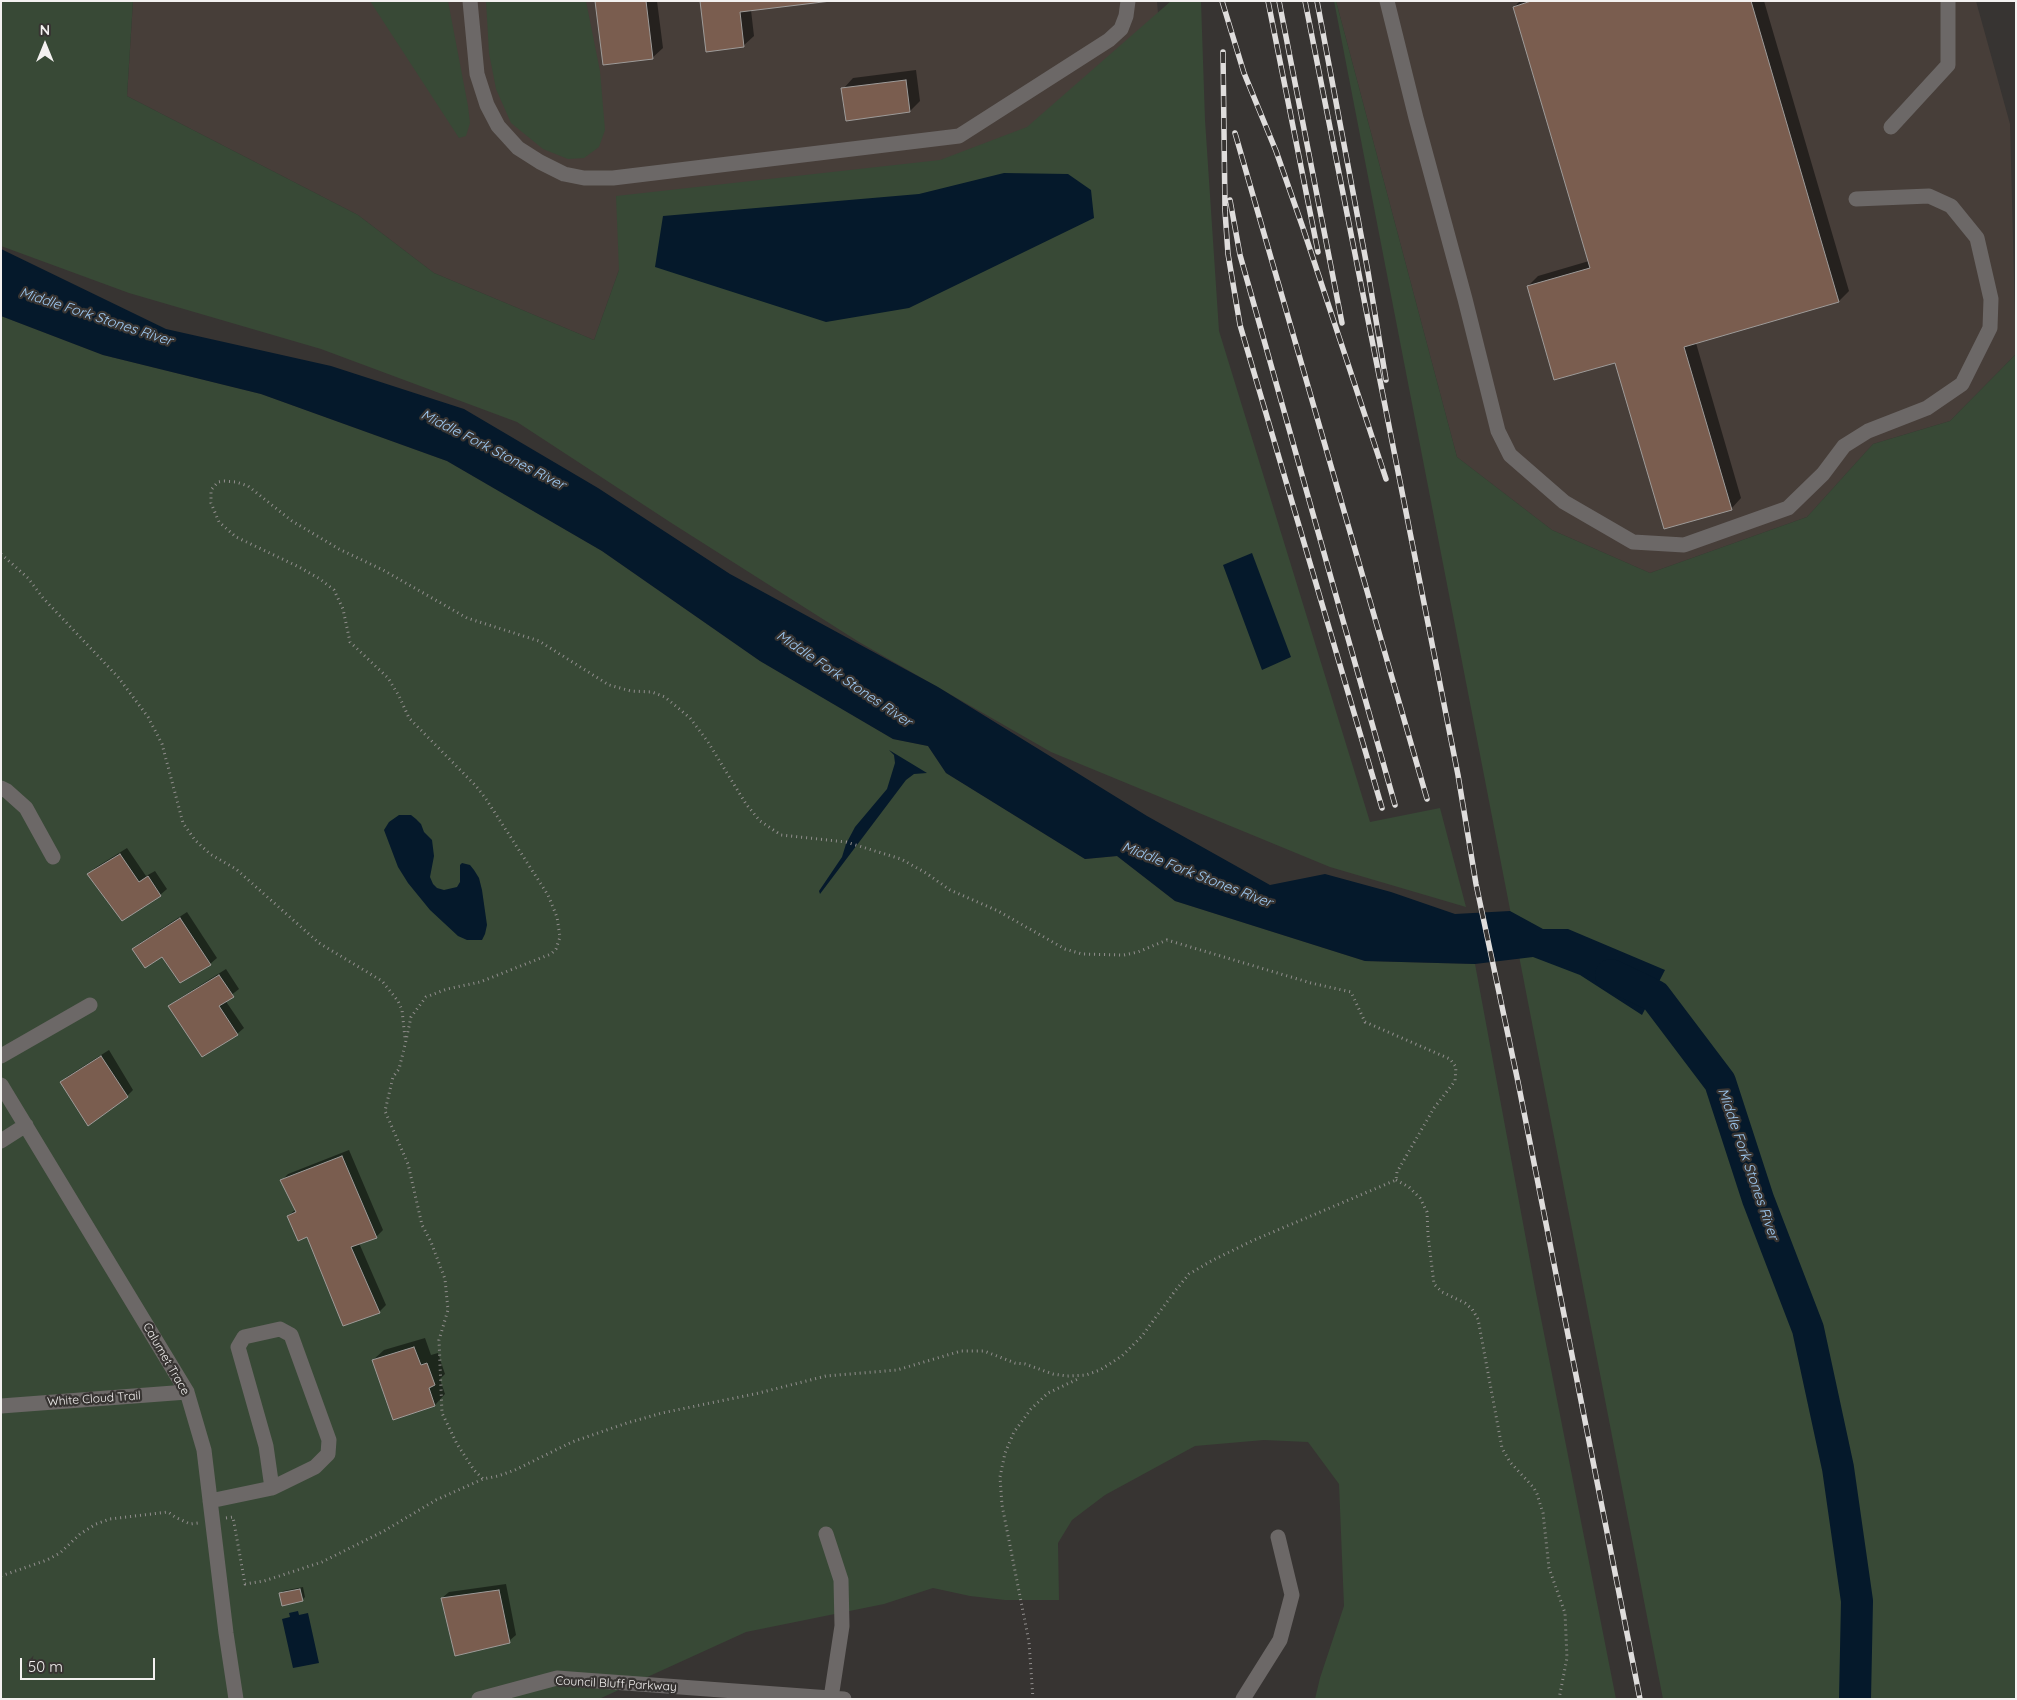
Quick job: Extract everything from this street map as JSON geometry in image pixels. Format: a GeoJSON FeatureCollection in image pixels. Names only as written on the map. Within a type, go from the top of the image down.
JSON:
{"type":"FeatureCollection","features":[{"type":"Feature","properties":{"kind":"street"},"geometry":{"type":"LineString","coordinates":[[470,1],[477,74],[487,105],[498,126],[518,148],[564,174],[584,178],[613,178],[959,136],[1109,40],[1120,29],[1126,16],[1128,1]]}},
{"type":"Feature","properties":{"kind":"street"},"geometry":{"type":"LineString","coordinates":[[1387,1],[1498,431],[1510,455],[1564,502],[1634,542],[1684,545],[1788,508],[1822,474],[1844,446],[1868,431],[1927,408],[1962,384],[1990,328],[1991,299],[1977,238],[1951,206],[1929,196],[1856,200]]}},
{"type":"Feature","properties":{"kind":"street"},"geometry":{"type":"LineString","coordinates":[[1891,127],[1948,65],[1948,1]]}},
{"type":"Feature","properties":{"kind":"street"},"geometry":{"type":"LineString","coordinates":[[3,791],[26,808],[53,856]]}},
{"type":"Feature","properties":{"kind":"street"},"geometry":{"type":"LineString","coordinates":[[1,1056],[90,1005]]}},
{"type":"Feature","properties":{"kind":"street","name":"Calumet Trace"},"geometry":{"type":"LineString","coordinates":[[1,1084],[187,1392],[204,1450],[226,1633],[236,1699]]}},
{"type":"Feature","properties":{"kind":"street"},"geometry":{"type":"LineString","coordinates":[[1,1141],[26,1125]]}},
{"type":"Feature","properties":{"kind":"street"},"geometry":{"type":"LineString","coordinates":[[210,1501],[272,1488],[315,1467],[328,1454],[329,1440],[291,1335],[280,1329],[244,1337],[238,1347],[266,1446],[272,1488]]}},
{"type":"Feature","properties":{"kind":"street","name":"White Cloud Trail"},"geometry":{"type":"LineString","coordinates":[[1,1406],[187,1392]]}},
{"type":"Feature","properties":{"kind":"street"},"geometry":{"type":"LineString","coordinates":[[826,1534],[841,1580],[842,1626],[837,1698]]}},
{"type":"Feature","properties":{"kind":"street"},"geometry":{"type":"LineString","coordinates":[[1243,1699],[1280,1640],[1292,1595],[1278,1536]]}},
{"type":"Feature","properties":{"kind":"street","name":"Council Bluff Parkway"},"geometry":{"type":"LineString","coordinates":[[479,1699],[557,1678],[837,1698]]}},
{"type":"Feature","properties":{"kind":"path"},"geometry":{"type":"LineString","coordinates":[[483,1479],[474,1470],[457,1444],[442,1413],[439,1340],[448,1310],[445,1278],[422,1225],[408,1164],[385,1111],[394,1077],[399,1069],[411,1017],[426,997],[447,989],[480,982],[551,954],[556,949],[560,937],[558,917],[548,895],[486,799],[476,786],[409,718],[388,678],[350,642],[343,609],[334,590],[299,566],[257,548],[224,528],[211,503],[211,490],[218,482],[236,482],[248,486],[300,525],[339,549],[383,570],[467,618],[539,641],[609,685],[631,691],[652,692],[665,697],[690,718],[708,742],[746,804],[768,828],[781,835],[846,842],[901,860],[926,873],[950,890],[998,910],[1065,949],[1082,954],[1108,956],[1131,954],[1167,940],[1311,983],[1351,992],[1365,1022],[1439,1053],[1450,1059],[1456,1067],[1455,1081],[1434,1108],[1397,1172],[1396,1180]]}},
{"type":"Feature","properties":{"kind":"path"},"geometry":{"type":"LineString","coordinates":[[1,554],[28,578],[43,598],[118,677],[148,717],[162,744],[183,823],[195,840],[210,854],[236,869],[320,942],[382,981],[402,1010],[405,1045]]}},
{"type":"Feature","properties":{"kind":"path"},"geometry":{"type":"LineString","coordinates":[[1033,1699],[1029,1642],[1002,1505],[1000,1476],[1005,1453],[1014,1432],[1031,1409],[1048,1393],[1100,1370],[1122,1356],[1142,1336],[1189,1274],[1254,1240],[1396,1180]]}},
{"type":"Feature","properties":{"kind":"path"},"geometry":{"type":"LineString","coordinates":[[1396,1180],[1409,1187],[1420,1198],[1427,1212],[1434,1284],[1442,1292],[1465,1303],[1472,1309],[1478,1319],[1502,1448],[1510,1462],[1534,1488],[1543,1513],[1548,1568],[1565,1613],[1567,1658],[1559,1699]]}},
{"type":"Feature","properties":{"kind":"path"},"geometry":{"type":"LineString","coordinates":[[227,1518],[233,1517],[245,1584],[264,1581],[322,1562],[384,1531],[436,1500],[483,1479],[515,1470],[572,1442],[662,1413],[759,1393],[826,1376],[897,1370],[961,1351],[984,1351],[1053,1374],[1076,1377],[1086,1375]]}},
{"type":"Feature","properties":{"kind":"path"},"geometry":{"type":"LineString","coordinates":[[1,1576],[48,1560],[60,1553],[80,1534],[96,1524],[110,1519],[168,1512],[190,1524],[198,1523]]}},
{"type":"Feature","properties":{"kind":"shaded area"},"geometry":{"type":"Polygon","coordinates":[[[133,1],[1157,1],[1174,213],[619,270],[594,340],[434,273],[358,215],[127,96],[133,1]]]}},
{"type":"Feature","properties":{"kind":"shaded area"},"geometry":{"type":"Polygon","coordinates":[[[1336,1],[1976,1],[2010,124],[2016,354],[1950,421],[1873,444],[1807,517],[1650,573],[1552,530],[1457,457],[1336,1]]]}},
{"type":"Feature","properties":{"kind":"green space"},"geometry":{"type":"Polygon","coordinates":[[[1,1],[133,1],[127,96],[358,215],[434,273],[594,340],[619,270],[616,196],[940,160],[1027,127],[1171,1],[1201,1],[1205,120],[1219,331],[1370,822],[1440,808],[1466,907],[1330,867],[1051,752],[859,642],[517,422],[321,349],[129,293],[1,246],[1,1]]]}},
{"type":"Feature","properties":{"kind":"green space"},"geometry":{"type":"Polygon","coordinates":[[[370,1],[448,1],[468,106],[470,123],[466,136],[459,138],[370,1]]]}},
{"type":"Feature","properties":{"kind":"green space"},"geometry":{"type":"Polygon","coordinates":[[[486,1],[586,1],[600,71],[605,130],[599,147],[584,158],[568,159],[543,149],[511,123],[496,89],[489,53],[486,1]]]}},
{"type":"Feature","properties":{"kind":"green space"},"geometry":{"type":"Polygon","coordinates":[[[1334,1],[1336,1],[1457,457],[1552,530],[1650,573],[1807,517],[1873,444],[1950,421],[2016,354],[2016,1699],[1663,1699],[1334,1]]]}},
{"type":"Feature","properties":{"kind":"green space"},"geometry":{"type":"Polygon","coordinates":[[[1,316],[103,355],[261,394],[447,461],[602,551],[760,661],[893,739],[928,746],[946,773],[1085,859],[1117,856],[1175,901],[1365,961],[1475,964],[1535,1288],[1616,1699],[1315,1699],[1344,1606],[1339,1484],[1308,1442],[1264,1440],[1195,1446],[1105,1495],[1072,1520],[1058,1543],[1059,1600],[1005,1600],[970,1596],[933,1588],[884,1604],[746,1632],[599,1699],[1,1699],[1,316]]]}},
{"type":"Feature","properties":{"kind":"water"},"geometry":{"type":"Polygon","coordinates":[[[1004,173],[1068,174],[1091,190],[1094,218],[909,308],[826,322],[655,267],[663,216],[919,194],[1004,173]]]}},
{"type":"Feature","properties":{"kind":"water"},"geometry":{"type":"Polygon","coordinates":[[[1,249],[166,329],[331,366],[464,409],[598,488],[730,574],[938,687],[1147,816],[1270,885],[1325,874],[1391,892],[1455,914],[1510,911],[1543,929],[1568,929],[1665,970],[1642,1015],[1580,975],[1533,957],[1475,964],[1365,961],[1175,901],[1117,856],[1085,859],[946,773],[928,746],[893,739],[760,661],[602,551],[447,461],[261,394],[103,355],[1,316],[1,249]]]}},
{"type":"Feature","properties":{"kind":"water"},"geometry":{"type":"Polygon","coordinates":[[[1252,553],[1291,657],[1262,670],[1223,565],[1252,553]]]}},
{"type":"Feature","properties":{"kind":"water"},"geometry":{"type":"Polygon","coordinates":[[[889,750],[927,773],[914,774],[906,780],[820,894],[819,891],[842,857],[855,827],[887,789],[895,763],[894,755],[889,750]]]}},
{"type":"Feature","properties":{"kind":"water"},"geometry":{"type":"Polygon","coordinates":[[[399,815],[411,815],[421,824],[424,832],[432,840],[434,856],[430,877],[437,888],[444,890],[457,887],[460,882],[460,865],[462,863],[470,865],[474,870],[479,878],[482,890],[487,925],[482,940],[467,940],[458,936],[430,910],[408,883],[398,867],[384,830],[389,822],[399,815]]]}},
{"type":"Feature","properties":{"kind":"water"},"geometry":{"type":"Polygon","coordinates":[[[298,1611],[299,1615],[308,1613],[319,1663],[293,1668],[282,1619],[290,1617],[289,1613],[298,1611]]]}},
{"type":"Feature","properties":{"kind":"building"},"geometry":{"type":"Polygon","coordinates":[[[595,1],[646,1],[653,59],[603,65],[595,1]]]}},
{"type":"Feature","properties":{"kind":"building"},"geometry":{"type":"Polygon","coordinates":[[[700,1],[831,1],[740,12],[744,47],[706,52],[700,1]]]}},
{"type":"Feature","properties":{"kind":"building"},"geometry":{"type":"Polygon","coordinates":[[[1531,1],[1751,1],[1839,302],[1684,347],[1732,510],[1664,529],[1615,363],[1554,380],[1527,286],[1590,268],[1513,7],[1531,1]]]}},
{"type":"Feature","properties":{"kind":"building"},"geometry":{"type":"Polygon","coordinates":[[[906,80],[910,112],[846,121],[841,88],[906,80]]]}},
{"type":"Feature","properties":{"kind":"building"},"geometry":{"type":"Polygon","coordinates":[[[120,854],[139,882],[148,876],[161,896],[122,921],[87,874],[120,854]]]}},
{"type":"Feature","properties":{"kind":"building"},"geometry":{"type":"Polygon","coordinates":[[[180,918],[211,965],[180,983],[162,957],[145,968],[132,949],[180,918]]]}},
{"type":"Feature","properties":{"kind":"building"},"geometry":{"type":"Polygon","coordinates":[[[219,975],[234,997],[219,1006],[238,1035],[202,1057],[168,1006],[219,975]]]}},
{"type":"Feature","properties":{"kind":"building"},"geometry":{"type":"Polygon","coordinates":[[[101,1056],[128,1097],[88,1126],[60,1082],[101,1056]]]}},
{"type":"Feature","properties":{"kind":"building"},"geometry":{"type":"Polygon","coordinates":[[[342,1156],[377,1238],[351,1247],[380,1313],[343,1326],[307,1237],[298,1241],[287,1216],[296,1212],[280,1180],[342,1156]]]}},
{"type":"Feature","properties":{"kind":"building"},"geometry":{"type":"Polygon","coordinates":[[[414,1347],[421,1365],[427,1363],[435,1385],[429,1388],[435,1406],[393,1420],[372,1360],[414,1347]]]}},
{"type":"Feature","properties":{"kind":"building"},"geometry":{"type":"Polygon","coordinates":[[[300,1589],[303,1601],[282,1606],[279,1593],[300,1589]]]}},
{"type":"Feature","properties":{"kind":"building"},"geometry":{"type":"Polygon","coordinates":[[[499,1590],[510,1643],[455,1656],[441,1598],[499,1590]]]}},
{"type":"Feature","properties":{"kind":"waterway","name":"Middle Fork Stones River"},"geometry":{"type":"LineString","coordinates":[[1611,975],[1655,996],[1720,1082],[1758,1199],[1808,1329],[1838,1468],[1857,1601],[1855,1699]]}},
{"type":"Feature","properties":{"kind":"railway"},"geometry":{"type":"LineString","coordinates":[[1222,1],[1244,73],[1276,151],[1303,228],[1386,479]]}},
{"type":"Feature","properties":{"kind":"railway"},"geometry":{"type":"LineString","coordinates":[[1268,1],[1318,252]]}},
{"type":"Feature","properties":{"kind":"railway"},"geometry":{"type":"LineString","coordinates":[[1279,1],[1342,323]]}},
{"type":"Feature","properties":{"kind":"railway"},"geometry":{"type":"LineString","coordinates":[[1305,1],[1458,775],[1476,884],[1518,1082],[1640,1699]]}},
{"type":"Feature","properties":{"kind":"railway"},"geometry":{"type":"LineString","coordinates":[[1317,1],[1368,272],[1386,380]]}},
{"type":"Feature","properties":{"kind":"railway"},"geometry":{"type":"LineString","coordinates":[[1223,52],[1225,211],[1228,254],[1240,325],[1382,808]]}},
{"type":"Feature","properties":{"kind":"railway"},"geometry":{"type":"LineString","coordinates":[[1235,133],[1427,799]]}},
{"type":"Feature","properties":{"kind":"railway"},"geometry":{"type":"LineString","coordinates":[[1230,200],[1240,255],[1395,805]]}}]}
